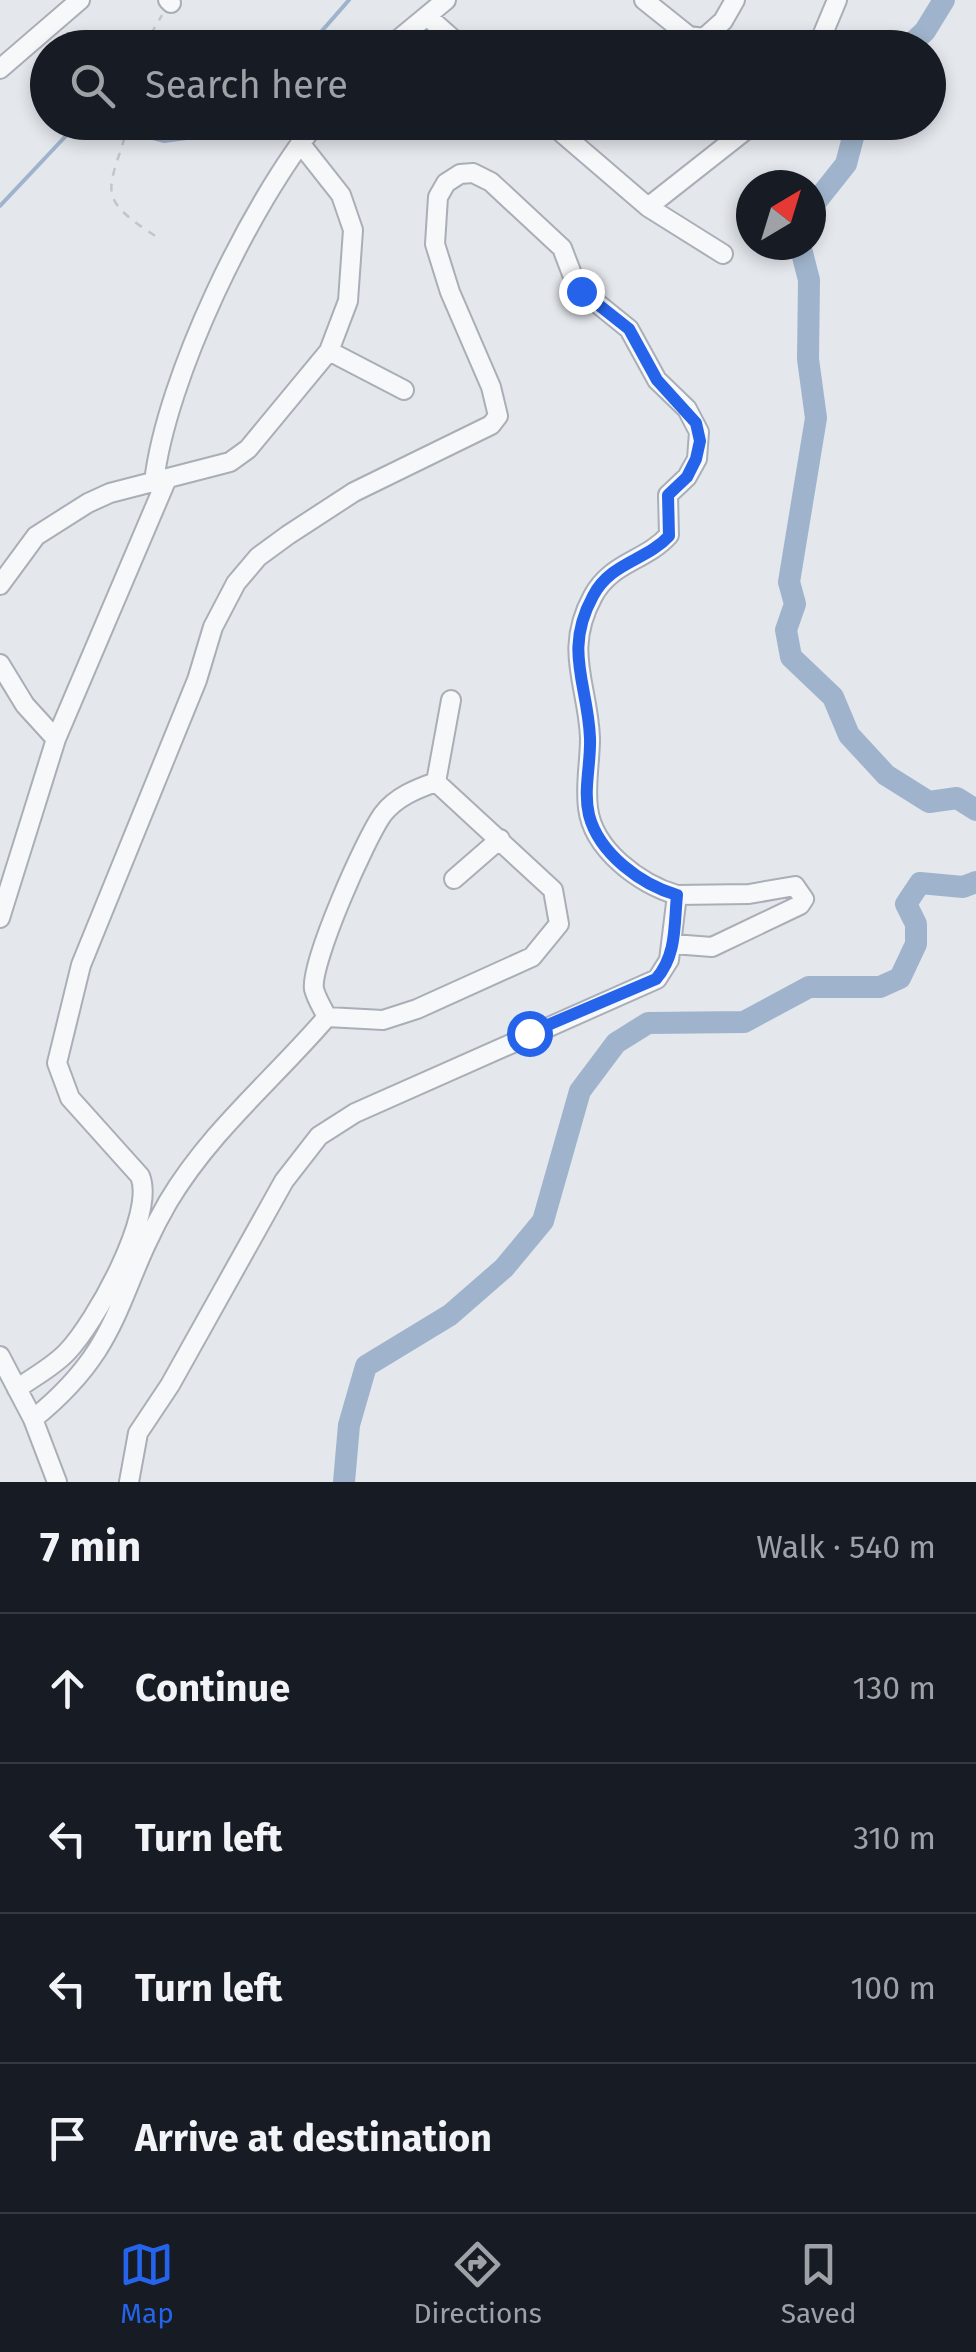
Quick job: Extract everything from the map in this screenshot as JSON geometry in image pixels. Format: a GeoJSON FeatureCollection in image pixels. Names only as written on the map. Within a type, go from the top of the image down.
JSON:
{"type":"FeatureCollection","features":[{"type":"Feature","properties":{"kind":"street"},"geometry":{"type":"LineString","coordinates":[[45,30],[80,0]]}},
{"type":"Feature","properties":{"kind":"street"},"geometry":{"type":"LineString","coordinates":[[411,30],[446,0]]}},
{"type":"Feature","properties":{"kind":"street"},"geometry":{"type":"LineString","coordinates":[[644,0],[682,30]]}},
{"type":"Feature","properties":{"kind":"street"},"geometry":{"type":"LineString","coordinates":[[713,30],[735,0]]}},
{"type":"Feature","properties":{"kind":"street"},"geometry":{"type":"LineString","coordinates":[[825,30],[836,0]]}},
{"type":"Feature","properties":{"kind":"street"},"geometry":{"type":"LineString","coordinates":[[428,17],[443,30]]}},
{"type":"Feature","properties":{"kind":"street"},"geometry":{"type":"LineString","coordinates":[[0,69],[30,43]]}},
{"type":"Feature","properties":{"kind":"street"},"geometry":{"type":"LineString","coordinates":[[0,918],[56,740],[160,482],[181,380],[216,297],[302,140]]}},
{"type":"Feature","properties":{"kind":"street"},"geometry":{"type":"LineString","coordinates":[[570,140],[648,208],[723,254]]}},
{"type":"Feature","properties":{"kind":"street"},"geometry":{"type":"LineString","coordinates":[[648,208],[733,140]]}},
{"type":"Feature","properties":{"kind":"street"},"geometry":{"type":"LineString","coordinates":[[0,585],[36,536],[62,517],[110,493],[230,462],[248,449],[328,351],[348,301],[352,230],[341,195],[300,143]]}},
{"type":"Feature","properties":{"kind":"street"},"geometry":{"type":"LineString","coordinates":[[16,1389],[65,1354],[91,1321],[140,1217],[144,1188],[140,1176],[70,1098],[58,1063],[81,965],[221,612],[236,583],[258,557],[288,535],[354,492],[491,425],[498,416],[491,386],[450,292],[435,244],[438,197],[446,183],[460,174],[472,173],[491,182],[562,248],[577,287],[629,329],[657,380],[687,409],[699,432],[692,468],[668,495],[669,536],[606,575],[590,601],[577,646],[578,683],[590,738],[586,782],[590,818],[640,882],[677,895],[749,894],[795,886],[804,899],[800,905],[712,947],[673,944]]}},
{"type":"Feature","properties":{"kind":"street"},"geometry":{"type":"LineString","coordinates":[[328,351],[404,390]]}},
{"type":"Feature","properties":{"kind":"street"},"geometry":{"type":"LineString","coordinates":[[0,664],[25,705],[56,740]]}},
{"type":"Feature","properties":{"kind":"street"},"geometry":{"type":"LineString","coordinates":[[436,782],[451,700]]}},
{"type":"Feature","properties":{"kind":"street"},"geometry":{"type":"LineString","coordinates":[[34,1419],[71,1388],[105,1343],[166,1204],[222,1125],[327,1018],[383,1020],[418,1008],[532,957],[550,940],[559,924],[554,890],[436,782]]}},
{"type":"Feature","properties":{"kind":"street"},"geometry":{"type":"LineString","coordinates":[[327,1018],[314,989],[316,965],[369,838],[385,812],[410,792],[436,782]]}},
{"type":"Feature","properties":{"kind":"street"},"geometry":{"type":"LineString","coordinates":[[454,879],[500,838]]}},
{"type":"Feature","properties":{"kind":"street"},"geometry":{"type":"LineString","coordinates":[[128,1482],[138,1433],[170,1386],[284,1181],[319,1136],[355,1113],[656,979],[673,944],[677,895]]}},
{"type":"Feature","properties":{"kind":"street"},"geometry":{"type":"LineString","coordinates":[[0,1356],[34,1419],[57,1482]]}},
{"type":"Feature","properties":{"kind":"path"},"geometry":{"type":"LineString","coordinates":[[153,30],[169,1]]}},
{"type":"Feature","properties":{"kind":"path"},"geometry":{"type":"LineString","coordinates":[[124,140],[112,176],[112,196],[120,213],[160,239]]}},
{"type":"Feature","properties":{"kind":"waterway"},"geometry":{"type":"LineString","coordinates":[[323,30],[349,0]]}},
{"type":"Feature","properties":{"kind":"waterway"},"geometry":{"type":"LineString","coordinates":[[926,30],[944,0]]}},
{"type":"Feature","properties":{"kind":"waterway"},"geometry":{"type":"LineString","coordinates":[[0,206],[62,140]]}},
{"type":"Feature","properties":{"kind":"waterway"},"geometry":{"type":"LineString","coordinates":[[160,140],[171,140]]}},
{"type":"Feature","properties":{"kind":"waterway"},"geometry":{"type":"LineString","coordinates":[[826,189],[846,164],[852,140]]}},
{"type":"Feature","properties":{"kind":"waterway"},"geometry":{"type":"LineString","coordinates":[[804,260],[809,280],[808,359],[816,418],[789,582],[795,604],[786,630],[791,657],[833,697],[849,735],[886,775],[929,802],[957,798],[976,810]]}},
{"type":"Feature","properties":{"kind":"waterway"},"geometry":{"type":"LineString","coordinates":[[344,1482],[349,1425],[366,1366],[450,1315],[504,1268],[543,1221],[580,1091],[616,1043],[648,1023],[744,1022],[809,987],[880,987],[900,978],[916,944],[916,924],[906,904],[920,883],[963,887],[976,882]]}},
{"type":"Feature","properties":{"kind":"route"},"geometry":{"type":"LineString","coordinates":[[529,1033],[656,979],[669,960],[675,936],[677,895],[640,882],[590,818],[586,782],[590,738],[578,683],[577,646],[578,633],[600,582],[613,568],[669,536],[668,495],[692,468],[699,432],[687,409],[657,380],[629,329],[581,291]]}}]}
